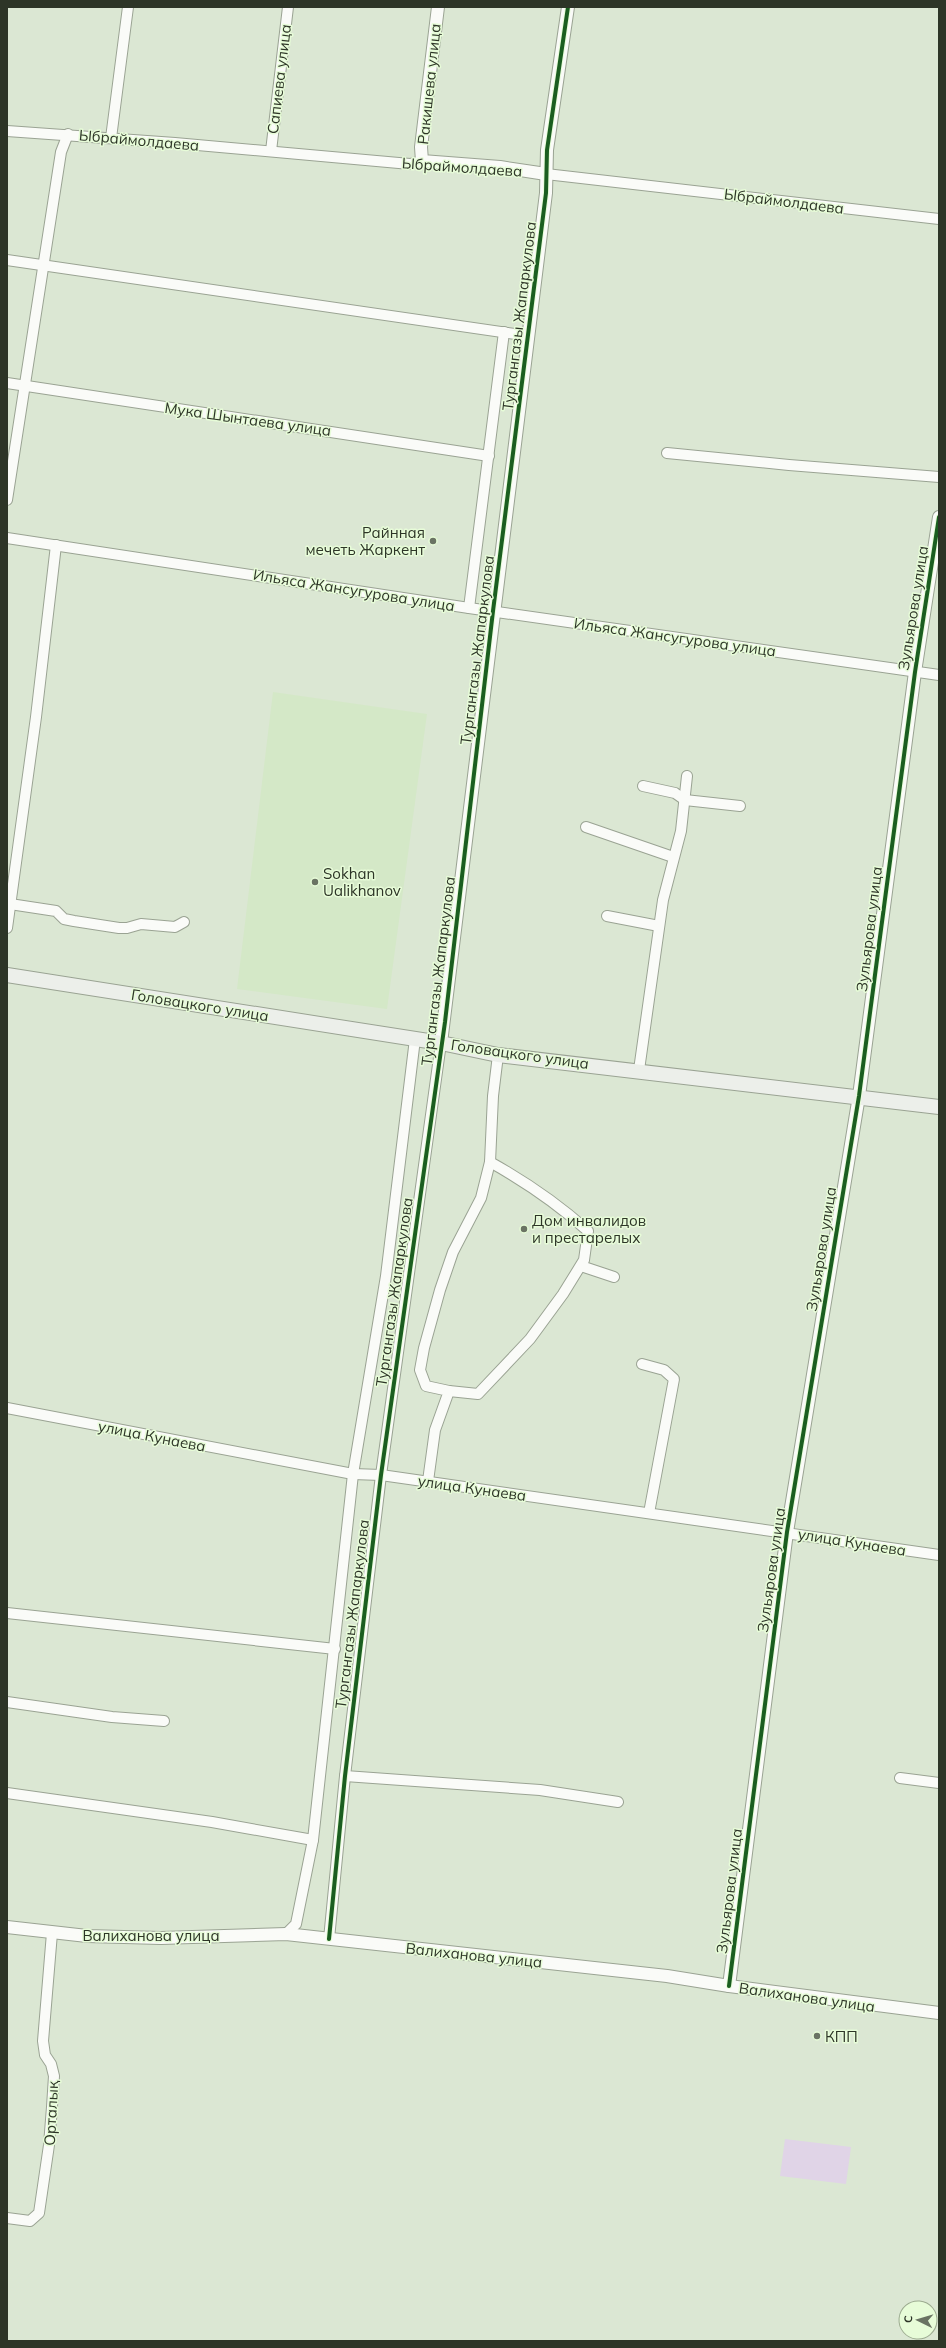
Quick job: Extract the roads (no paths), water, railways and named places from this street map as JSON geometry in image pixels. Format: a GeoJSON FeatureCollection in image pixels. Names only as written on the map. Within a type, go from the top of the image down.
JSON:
{"type":"FeatureCollection","features":[{"type":"Feature","properties":{"kind":"main road","name":"Головацкого улица"},"geometry":{"type":"LineString","coordinates":[[7,975],[441,1043],[498,1055],[860,1096],[939,1108]]}},
{"type":"Feature","properties":{"kind":"street"},"geometry":{"type":"LineString","coordinates":[[111,138],[128,7]]}},
{"type":"Feature","properties":{"kind":"street","name":"Сапиева улица"},"geometry":{"type":"LineString","coordinates":[[271,151],[288,7]]}},
{"type":"Feature","properties":{"kind":"street","name":"Ракишева улица"},"geometry":{"type":"LineString","coordinates":[[422,161],[421,147],[438,7]]}},
{"type":"Feature","properties":{"kind":"street","name":"Тургангазы Жапаркулова"},"geometry":{"type":"LineString","coordinates":[[329,1938],[345,1776],[381,1475],[441,1043],[493,611],[546,193],[547,150],[568,7]]}},
{"type":"Feature","properties":{"kind":"street","name":"Ыбраймолдаева"},"geometry":{"type":"LineString","coordinates":[[7,131],[68,134],[410,164],[422,161],[507,168],[546,174],[939,219]]}},
{"type":"Feature","properties":{"kind":"street"},"geometry":{"type":"LineString","coordinates":[[7,500],[61,152],[68,134]]}},
{"type":"Feature","properties":{"kind":"street"},"geometry":{"type":"LineString","coordinates":[[7,260],[529,336]]}},
{"type":"Feature","properties":{"kind":"street"},"geometry":{"type":"LineString","coordinates":[[469,608],[504,332]]}},
{"type":"Feature","properties":{"kind":"street","name":"Мука Шынтаева улица"},"geometry":{"type":"LineString","coordinates":[[7,383],[489,456]]}},
{"type":"Feature","properties":{"kind":"street"},"geometry":{"type":"LineString","coordinates":[[668,452],[789,465],[939,477]]}},
{"type":"Feature","properties":{"kind":"street","name":"Зульярова улица"},"geometry":{"type":"LineString","coordinates":[[730,1986],[787,1532],[860,1096],[915,672],[939,517]]}},
{"type":"Feature","properties":{"kind":"street","name":"Ильяса Жансугурова улица"},"geometry":{"type":"LineString","coordinates":[[7,538],[469,608],[939,675]]}},
{"type":"Feature","properties":{"kind":"street"},"geometry":{"type":"LineString","coordinates":[[7,928],[37,709],[56,545]]}},
{"type":"Feature","properties":{"kind":"street"},"geometry":{"type":"LineString","coordinates":[[639,1070],[659,926],[673,857],[681,831],[687,776]]}},
{"type":"Feature","properties":{"kind":"street"},"geometry":{"type":"LineString","coordinates":[[643,786],[675,793],[685,800],[740,806]]}},
{"type":"Feature","properties":{"kind":"street"},"geometry":{"type":"LineString","coordinates":[[586,827],[673,857]]}},
{"type":"Feature","properties":{"kind":"street"},"geometry":{"type":"LineString","coordinates":[[10,904],[56,911],[64,919],[119,928],[127,928],[141,924],[175,927],[184,922]]}},
{"type":"Feature","properties":{"kind":"street"},"geometry":{"type":"LineString","coordinates":[[607,916],[659,926]]}},
{"type":"Feature","properties":{"kind":"street","name":"Тургангазы Жапаркулова"},"geometry":{"type":"LineString","coordinates":[[286,1934],[296,1924],[313,1840],[353,1474],[386,1276],[415,1040]]}},
{"type":"Feature","properties":{"kind":"street"},"geometry":{"type":"LineString","coordinates":[[490,1162],[513,1174],[588,1231],[584,1260],[530,1339],[478,1394],[449,1391],[426,1386],[420,1370],[424,1348],[453,1252],[481,1198],[490,1162],[493,1096],[498,1055]]}},
{"type":"Feature","properties":{"kind":"street"},"geometry":{"type":"LineString","coordinates":[[581,1266],[614,1277]]}},
{"type":"Feature","properties":{"kind":"street"},"geometry":{"type":"LineString","coordinates":[[642,1364],[664,1370],[674,1379],[649,1513]]}},
{"type":"Feature","properties":{"kind":"street"},"geometry":{"type":"LineString","coordinates":[[428,1481],[435,1430],[449,1391]]}},
{"type":"Feature","properties":{"kind":"street","name":"улица Кунаева"},"geometry":{"type":"LineString","coordinates":[[7,1408],[353,1474],[381,1475],[428,1481],[939,1555]]}},
{"type":"Feature","properties":{"kind":"street"},"geometry":{"type":"LineString","coordinates":[[7,1613],[335,1649]]}},
{"type":"Feature","properties":{"kind":"street"},"geometry":{"type":"LineString","coordinates":[[7,1702],[112,1717],[164,1721]]}},
{"type":"Feature","properties":{"kind":"street"},"geometry":{"type":"LineString","coordinates":[[345,1776],[540,1790],[618,1802]]}},
{"type":"Feature","properties":{"kind":"street"},"geometry":{"type":"LineString","coordinates":[[900,1778],[939,1783]]}},
{"type":"Feature","properties":{"kind":"street"},"geometry":{"type":"LineString","coordinates":[[7,1793],[212,1822],[313,1840]]}},
{"type":"Feature","properties":{"kind":"street","name":"Валиханова улица"},"geometry":{"type":"LineString","coordinates":[[7,1927],[87,1936],[161,1938],[286,1934],[667,1976],[730,1986],[939,2013]]}},
{"type":"Feature","properties":{"kind":"street","name":"Орталық"},"geometry":{"type":"LineString","coordinates":[[7,2218],[30,2221],[38,2213],[50,2145],[54,2076],[51,2064],[45,2055],[43,2041],[52,1932]]}},
{"type":"Feature","properties":{"kind":"place","name":"Райнная мечеть Жаркент"},"geometry":{"type":"Point","coordinates":[433,541]}},
{"type":"Feature","properties":{"kind":"place","name":"Sokhan Ualikhanov"},"geometry":{"type":"Point","coordinates":[315,882]}},
{"type":"Feature","properties":{"kind":"place","name":"Дом инвалидов и престарелых"},"geometry":{"type":"Point","coordinates":[524,1229]}},
{"type":"Feature","properties":{"kind":"place","name":"КПП"},"geometry":{"type":"Point","coordinates":[817,2036]}}]}
